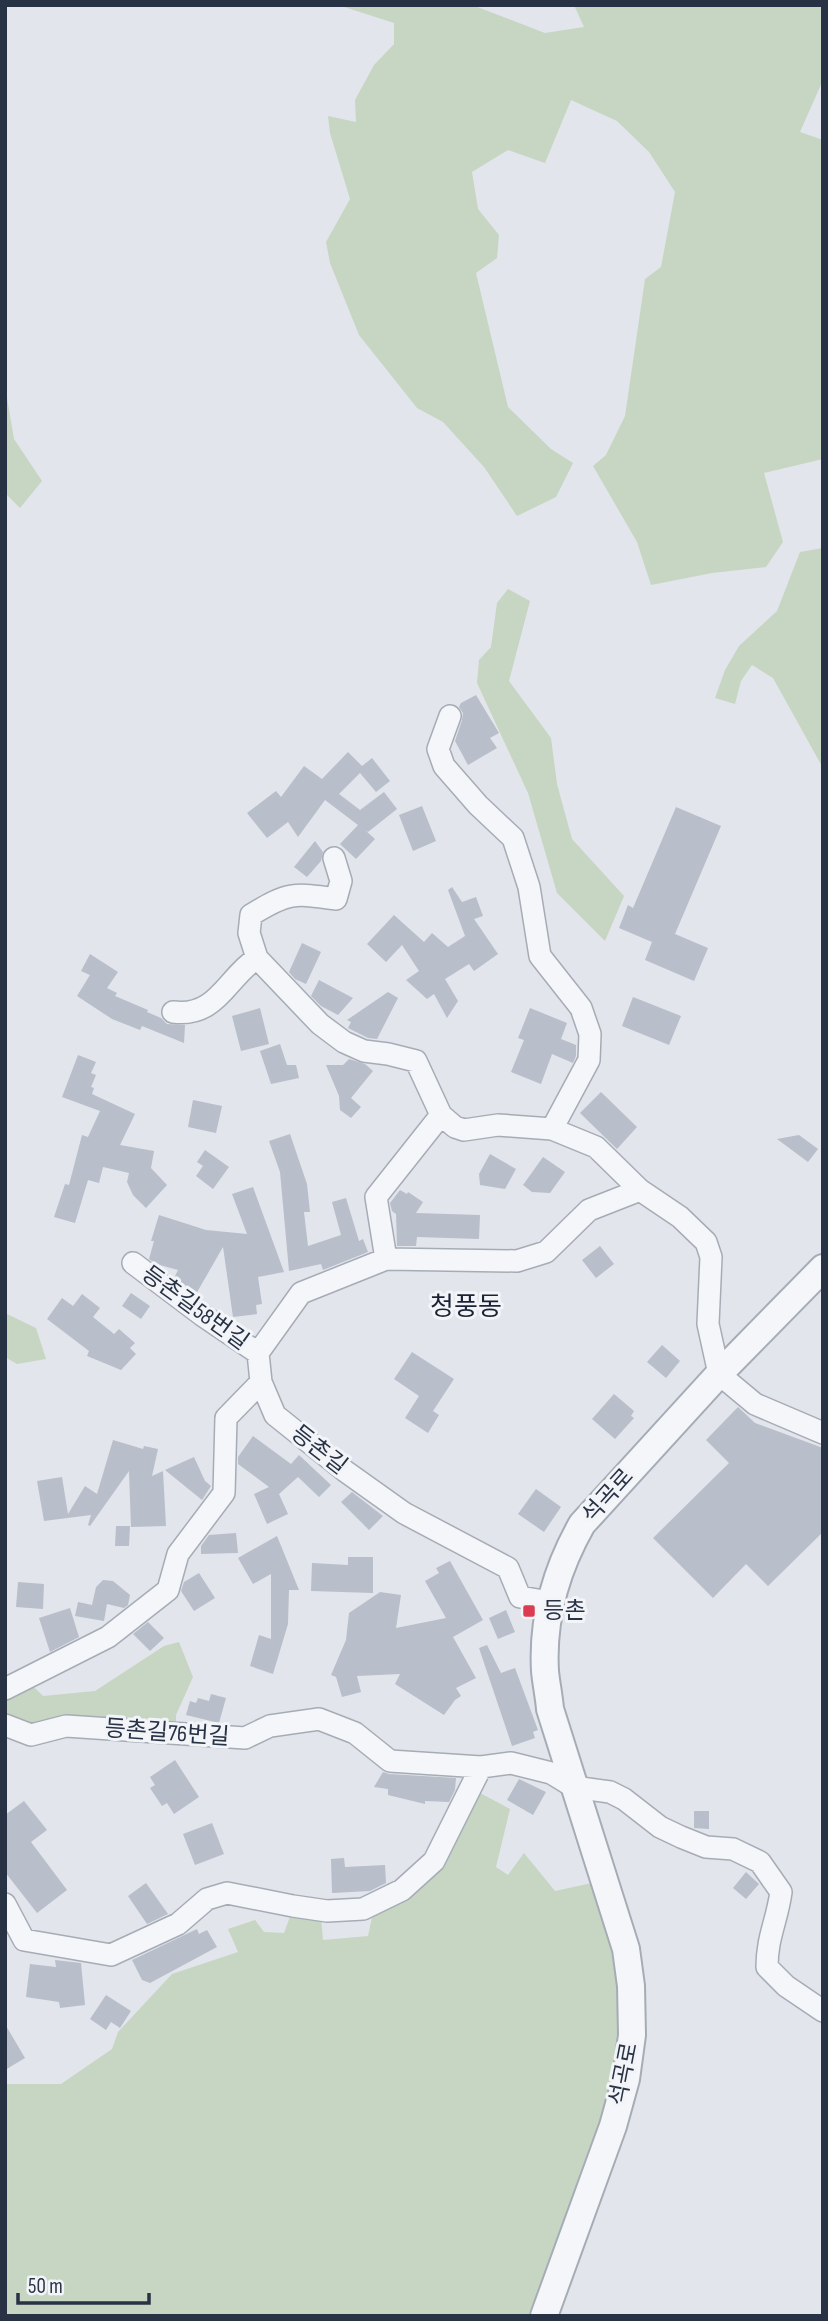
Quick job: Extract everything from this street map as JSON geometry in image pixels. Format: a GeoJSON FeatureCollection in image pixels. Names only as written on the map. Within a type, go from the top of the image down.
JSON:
{"type":"FeatureCollection","features":[{"type":"Feature","properties":{"kind":"street"},"geometry":{"type":"LineString","coordinates":[[450,716],[438,749],[444,766],[478,805],[513,838],[528,887],[540,956],[581,1008],[590,1034],[589,1060],[552,1129]]}},
{"type":"Feature","properties":{"kind":"street"},"geometry":{"type":"LineString","coordinates":[[334,858],[341,881],[337,899],[301,894],[278,898],[251,915],[249,933],[257,958],[320,1024],[344,1042],[364,1051],[416,1061],[441,1115],[456,1127],[464,1130],[498,1125],[552,1129],[596,1147],[640,1190],[680,1217],[706,1242],[711,1257],[708,1324],[719,1374],[755,1404],[823,1433]]}},
{"type":"Feature","properties":{"kind":"street"},"geometry":{"type":"LineString","coordinates":[[173,1012],[186,1014],[208,1006],[245,966],[257,958]]}},
{"type":"Feature","properties":{"kind":"street"},"geometry":{"type":"LineString","coordinates":[[386,1259],[376,1197],[441,1115]]}},
{"type":"Feature","properties":{"kind":"street"},"geometry":{"type":"LineString","coordinates":[[258,1353],[301,1293],[386,1259],[517,1261],[546,1252],[589,1210],[640,1190]]}},
{"type":"Feature","properties":{"kind":"street","name":"등촌길58번길"},"geometry":{"type":"LineString","coordinates":[[133,1263],[258,1353]]}},
{"type":"Feature","properties":{"kind":"street","name":"석곡로"},"geometry":{"type":"LineString","coordinates":[[544,2316],[613,2126],[625,2079],[632,2035],[631,1986],[626,1949],[550,1709],[545,1670],[550,1602],[568,1549],[582,1524],[719,1374],[823,1268]]}},
{"type":"Feature","properties":{"kind":"street","name":"등촌길"},"geometry":{"type":"LineString","coordinates":[[258,1353],[261,1382],[275,1415],[345,1471],[404,1513],[508,1568],[520,1597],[550,1602]]}},
{"type":"Feature","properties":{"kind":"street"},"geometry":{"type":"LineString","coordinates":[[5,1689],[108,1637],[167,1590],[178,1555],[224,1493],[226,1418],[261,1382]]}},
{"type":"Feature","properties":{"kind":"street","name":"등촌길76번길"},"geometry":{"type":"LineString","coordinates":[[5,1725],[31,1735],[66,1726],[245,1738],[270,1726],[319,1719],[355,1733],[390,1761],[481,1768]]}},
{"type":"Feature","properties":{"kind":"street"},"geometry":{"type":"LineString","coordinates":[[5,1904],[24,1940],[111,1955],[178,1924],[206,1899],[227,1893],[327,1911],[363,1909],[402,1890],[434,1861],[481,1768],[511,1763],[551,1773],[574,1787],[610,1792],[624,1799],[660,1827],[681,1837],[706,1847],[733,1849],[760,1862],[781,1892],[779,1909],[768,1941],[767,1967],[786,1986],[823,2011]]}},
{"type":"Feature","properties":{"kind":"green space"},"geometry":{"type":"Polygon","coordinates":[[[338,5],[472,5],[545,33],[584,27],[574,5],[823,5],[823,80],[800,132],[823,140],[823,459],[764,473],[783,542],[766,567],[712,573],[651,585],[637,542],[593,466],[606,455],[625,416],[645,279],[661,267],[675,192],[649,152],[617,121],[571,100],[545,163],[508,150],[472,172],[478,209],[499,235],[497,258],[476,273],[508,407],[551,449],[573,463],[556,497],[517,516],[484,467],[443,422],[417,408],[359,335],[330,263],[326,242],[350,199],[330,133],[328,116],[356,122],[355,100],[374,65],[394,44],[394,23],[338,5]]]}},
{"type":"Feature","properties":{"kind":"green space"},"geometry":{"type":"Polygon","coordinates":[[[5,386],[14,439],[42,481],[20,508],[5,493],[5,386]]]}},
{"type":"Feature","properties":{"kind":"green space"},"geometry":{"type":"Polygon","coordinates":[[[823,548],[823,768],[773,678],[752,665],[741,681],[735,704],[715,698],[725,670],[739,646],[777,611],[800,552],[823,548]]]}},
{"type":"Feature","properties":{"kind":"green space"},"geometry":{"type":"Polygon","coordinates":[[[508,589],[530,601],[509,681],[551,738],[557,784],[572,839],[624,896],[605,941],[557,893],[528,793],[477,683],[479,660],[491,647],[497,603],[508,589]]]}},
{"type":"Feature","properties":{"kind":"green space"},"geometry":{"type":"Polygon","coordinates":[[[5,1313],[36,1328],[46,1359],[17,1364],[5,1357],[5,1313]]]}},
{"type":"Feature","properties":{"kind":"green space"},"geometry":{"type":"Polygon","coordinates":[[[179,1642],[193,1677],[176,1715],[176,1729],[30,1728],[5,1718],[5,1696],[31,1684],[43,1696],[95,1691],[164,1646],[179,1642]]]}},
{"type":"Feature","properties":{"kind":"green space"},"geometry":{"type":"Polygon","coordinates":[[[480,1793],[510,1809],[496,1867],[508,1875],[524,1853],[555,1891],[592,1883],[618,1972],[618,2023],[613,2074],[601,2128],[529,2314],[5,2316],[5,2084],[61,2084],[112,2049],[118,2032],[172,1974],[238,1952],[228,1929],[255,1920],[264,1932],[284,1933],[291,1914],[321,1917],[323,1940],[368,1936],[374,1908],[407,1893],[480,1793]]]}},
{"type":"Feature","properties":{"kind":"building"},"geometry":{"type":"Polygon","coordinates":[[[476,695],[499,733],[490,738],[497,748],[468,765],[455,741],[463,713],[459,707],[461,703],[476,695]]]}},
{"type":"Feature","properties":{"kind":"building"},"geometry":{"type":"Polygon","coordinates":[[[348,752],[362,766],[372,758],[390,781],[376,792],[360,773],[339,794],[360,810],[384,792],[397,809],[368,832],[365,830],[375,839],[356,859],[340,844],[358,825],[325,800],[298,837],[288,822],[267,838],[247,813],[276,791],[281,797],[304,766],[322,779],[348,752]]]}},
{"type":"Feature","properties":{"kind":"building"},"geometry":{"type":"Polygon","coordinates":[[[422,806],[436,841],[413,851],[399,815],[422,806]]]}},
{"type":"Feature","properties":{"kind":"building"},"geometry":{"type":"Polygon","coordinates":[[[676,807],[721,826],[675,934],[708,948],[694,981],[645,960],[652,942],[619,928],[628,905],[633,908],[676,807]]]}},
{"type":"Feature","properties":{"kind":"building"},"geometry":{"type":"Polygon","coordinates":[[[315,841],[323,852],[321,861],[307,877],[294,867],[315,841]]]}},
{"type":"Feature","properties":{"kind":"building"},"geometry":{"type":"Polygon","coordinates":[[[452,887],[462,902],[476,897],[483,916],[474,919],[498,954],[474,971],[469,964],[445,979],[458,1001],[447,1018],[434,994],[427,999],[406,980],[419,971],[402,945],[386,962],[367,944],[394,915],[424,942],[432,933],[448,947],[465,936],[448,890],[452,887]]]}},
{"type":"Feature","properties":{"kind":"building"},"geometry":{"type":"Polygon","coordinates":[[[302,943],[321,952],[306,984],[295,979],[289,972],[302,943]]]}},
{"type":"Feature","properties":{"kind":"building"},"geometry":{"type":"Polygon","coordinates":[[[90,954],[118,972],[107,988],[117,993],[115,996],[148,1010],[147,1012],[167,1024],[185,1025],[184,1043],[142,1026],[140,1030],[112,1019],[77,996],[90,975],[81,971],[90,954]]]}},
{"type":"Feature","properties":{"kind":"building"},"geometry":{"type":"Polygon","coordinates":[[[319,980],[353,998],[338,1015],[321,1006],[311,996],[319,980]]]}},
{"type":"Feature","properties":{"kind":"building"},"geometry":{"type":"Polygon","coordinates":[[[388,992],[398,998],[377,1039],[368,1038],[348,1028],[351,1022],[347,1020],[388,992]]]}},
{"type":"Feature","properties":{"kind":"building"},"geometry":{"type":"Polygon","coordinates":[[[633,997],[681,1016],[669,1045],[622,1026],[633,997]]]}},
{"type":"Feature","properties":{"kind":"building"},"geometry":{"type":"Polygon","coordinates":[[[260,1008],[269,1044],[241,1051],[232,1016],[260,1008]]]}},
{"type":"Feature","properties":{"kind":"building"},"geometry":{"type":"Polygon","coordinates":[[[530,1008],[567,1023],[561,1039],[576,1045],[573,1063],[552,1054],[541,1084],[511,1072],[524,1040],[518,1038],[530,1008]]]}},
{"type":"Feature","properties":{"kind":"building"},"geometry":{"type":"Polygon","coordinates":[[[280,1044],[287,1065],[296,1065],[299,1078],[271,1084],[260,1051],[280,1044]]]}},
{"type":"Feature","properties":{"kind":"building"},"geometry":{"type":"Polygon","coordinates":[[[78,1055],[96,1062],[91,1073],[96,1075],[91,1087],[94,1088],[92,1094],[135,1114],[120,1145],[154,1151],[151,1168],[167,1185],[146,1208],[133,1195],[127,1182],[129,1173],[103,1167],[99,1183],[88,1180],[75,1223],[54,1217],[65,1184],[69,1185],[82,1135],[88,1137],[100,1111],[62,1097],[78,1055]]]}},
{"type":"Feature","properties":{"kind":"building"},"geometry":{"type":"Polygon","coordinates":[[[349,1059],[365,1064],[373,1071],[351,1098],[361,1107],[351,1118],[340,1110],[339,1096],[326,1065],[343,1065],[349,1059]]]}},
{"type":"Feature","properties":{"kind":"building"},"geometry":{"type":"Polygon","coordinates":[[[601,1092],[637,1127],[617,1149],[580,1113],[601,1092]]]}},
{"type":"Feature","properties":{"kind":"building"},"geometry":{"type":"Polygon","coordinates":[[[193,1100],[222,1106],[216,1133],[188,1127],[193,1100]]]}},
{"type":"Feature","properties":{"kind":"building"},"geometry":{"type":"Polygon","coordinates":[[[290,1134],[307,1184],[310,1212],[304,1212],[308,1246],[341,1235],[332,1202],[346,1198],[359,1241],[363,1239],[368,1252],[323,1270],[321,1264],[289,1271],[280,1172],[269,1141],[290,1134]]]}},
{"type":"Feature","properties":{"kind":"building"},"geometry":{"type":"Polygon","coordinates":[[[799,1135],[818,1149],[808,1162],[777,1139],[799,1135]]]}},
{"type":"Feature","properties":{"kind":"building"},"geometry":{"type":"Polygon","coordinates":[[[205,1150],[229,1167],[213,1189],[196,1176],[203,1166],[197,1162],[205,1150]]]}},
{"type":"Feature","properties":{"kind":"building"},"geometry":{"type":"Polygon","coordinates":[[[490,1154],[516,1169],[505,1189],[480,1185],[479,1174],[490,1154]]]}},
{"type":"Feature","properties":{"kind":"building"},"geometry":{"type":"Polygon","coordinates":[[[543,1157],[565,1172],[550,1193],[532,1192],[523,1185],[543,1157]]]}},
{"type":"Feature","properties":{"kind":"building"},"geometry":{"type":"Polygon","coordinates":[[[253,1187],[284,1272],[258,1277],[262,1304],[256,1305],[257,1314],[233,1317],[223,1247],[196,1294],[174,1278],[178,1270],[156,1264],[149,1259],[154,1241],[151,1241],[159,1215],[206,1230],[247,1234],[232,1194],[253,1187]]]}},
{"type":"Feature","properties":{"kind":"building"},"geometry":{"type":"Polygon","coordinates":[[[400,1190],[423,1202],[416,1213],[480,1215],[479,1239],[417,1237],[416,1246],[397,1246],[396,1214],[390,1203],[400,1190]]]}},
{"type":"Feature","properties":{"kind":"building"},"geometry":{"type":"Polygon","coordinates":[[[600,1246],[614,1264],[596,1278],[582,1260],[600,1246]]]}},
{"type":"Feature","properties":{"kind":"building"},"geometry":{"type":"Polygon","coordinates":[[[131,1293],[150,1306],[141,1319],[122,1306],[131,1293]]]}},
{"type":"Feature","properties":{"kind":"building"},"geometry":{"type":"Polygon","coordinates":[[[82,1294],[100,1308],[93,1317],[114,1334],[119,1329],[135,1343],[130,1348],[136,1354],[121,1370],[87,1356],[89,1351],[47,1319],[62,1298],[73,1306],[82,1294]]]}},
{"type":"Feature","properties":{"kind":"building"},"geometry":{"type":"Polygon","coordinates":[[[662,1345],[680,1361],[666,1378],[647,1362],[662,1345]]]}},
{"type":"Feature","properties":{"kind":"building"},"geometry":{"type":"Polygon","coordinates":[[[412,1352],[454,1379],[433,1411],[439,1415],[428,1433],[405,1418],[419,1396],[394,1379],[412,1352]]]}},
{"type":"Feature","properties":{"kind":"building"},"geometry":{"type":"Polygon","coordinates":[[[614,1394],[634,1411],[631,1416],[634,1418],[615,1439],[592,1419],[614,1394]]]}},
{"type":"Feature","properties":{"kind":"building"},"geometry":{"type":"Polygon","coordinates":[[[738,1407],[755,1423],[823,1448],[823,1532],[768,1586],[746,1564],[713,1598],[653,1538],[729,1463],[706,1440],[738,1407]]]}},
{"type":"Feature","properties":{"kind":"building"},"geometry":{"type":"Polygon","coordinates":[[[253,1436],[291,1464],[299,1455],[331,1485],[319,1497],[298,1477],[279,1494],[288,1514],[267,1524],[254,1494],[269,1487],[238,1464],[238,1457],[253,1436]]]}},
{"type":"Feature","properties":{"kind":"building"},"geometry":{"type":"Polygon","coordinates":[[[113,1440],[143,1449],[144,1446],[158,1449],[152,1476],[163,1471],[166,1526],[131,1527],[129,1471],[90,1526],[91,1515],[44,1521],[37,1481],[62,1477],[68,1514],[85,1486],[97,1494],[113,1440]]]}},
{"type":"Feature","properties":{"kind":"building"},"geometry":{"type":"Polygon","coordinates":[[[194,1457],[205,1481],[211,1486],[202,1500],[165,1470],[194,1457]]]}},
{"type":"Feature","properties":{"kind":"building"},"geometry":{"type":"Polygon","coordinates":[[[536,1489],[561,1507],[544,1532],[518,1514],[536,1489]]]}},
{"type":"Feature","properties":{"kind":"building"},"geometry":{"type":"Polygon","coordinates":[[[352,1492],[383,1516],[369,1530],[341,1502],[352,1492]]]}},
{"type":"Feature","properties":{"kind":"building"},"geometry":{"type":"Polygon","coordinates":[[[116,1526],[130,1526],[129,1546],[115,1546],[116,1526]]]}},
{"type":"Feature","properties":{"kind":"building"},"geometry":{"type":"Polygon","coordinates":[[[236,1533],[238,1553],[201,1554],[201,1546],[209,1535],[236,1533]]]}},
{"type":"Feature","properties":{"kind":"building"},"geometry":{"type":"Polygon","coordinates":[[[277,1536],[299,1590],[289,1590],[288,1624],[273,1674],[250,1666],[259,1635],[271,1639],[271,1574],[253,1584],[238,1558],[277,1536]]]}},
{"type":"Feature","properties":{"kind":"building"},"geometry":{"type":"Polygon","coordinates":[[[348,1557],[373,1557],[373,1593],[311,1591],[312,1563],[348,1565],[348,1557]]]}},
{"type":"Feature","properties":{"kind":"building"},"geometry":{"type":"Polygon","coordinates":[[[450,1561],[483,1620],[453,1637],[476,1678],[456,1688],[461,1696],[444,1715],[395,1684],[400,1674],[357,1676],[361,1692],[342,1697],[336,1677],[331,1675],[346,1640],[349,1613],[380,1592],[401,1595],[396,1628],[446,1618],[425,1581],[439,1573],[436,1568],[450,1561]]]}},
{"type":"Feature","properties":{"kind":"building"},"geometry":{"type":"Polygon","coordinates":[[[199,1573],[215,1598],[194,1611],[181,1591],[184,1582],[199,1573]]]}},
{"type":"Feature","properties":{"kind":"building"},"geometry":{"type":"Polygon","coordinates":[[[103,1580],[113,1581],[130,1595],[128,1605],[124,1608],[107,1604],[104,1621],[75,1616],[78,1602],[92,1605],[96,1587],[103,1580]]]}},
{"type":"Feature","properties":{"kind":"building"},"geometry":{"type":"Polygon","coordinates":[[[18,1582],[44,1584],[43,1609],[16,1607],[18,1582]]]}},
{"type":"Feature","properties":{"kind":"building"},"geometry":{"type":"Polygon","coordinates":[[[70,1608],[79,1637],[50,1652],[39,1618],[70,1608]]]}},
{"type":"Feature","properties":{"kind":"building"},"geometry":{"type":"Polygon","coordinates":[[[506,1610],[515,1632],[498,1639],[489,1618],[506,1610]]]}},
{"type":"Feature","properties":{"kind":"building"},"geometry":{"type":"Polygon","coordinates":[[[148,1622],[164,1638],[150,1651],[133,1634],[148,1622]]]}},
{"type":"Feature","properties":{"kind":"building"},"geometry":{"type":"Polygon","coordinates":[[[487,1645],[501,1673],[515,1668],[538,1730],[533,1732],[535,1738],[512,1746],[479,1648],[487,1645]]]}},
{"type":"Feature","properties":{"kind":"building"},"geometry":{"type":"Polygon","coordinates":[[[211,1694],[226,1698],[219,1723],[186,1715],[190,1701],[196,1703],[198,1698],[209,1701],[211,1694]]]}},
{"type":"Feature","properties":{"kind":"building"},"geometry":{"type":"Polygon","coordinates":[[[175,1760],[199,1797],[174,1814],[167,1803],[162,1806],[150,1788],[155,1785],[150,1777],[175,1760]]]}},
{"type":"Feature","properties":{"kind":"building"},"geometry":{"type":"Polygon","coordinates":[[[383,1772],[456,1778],[455,1790],[449,1802],[425,1801],[425,1804],[388,1795],[388,1789],[374,1787],[383,1772]]]}},
{"type":"Feature","properties":{"kind":"building"},"geometry":{"type":"Polygon","coordinates":[[[519,1779],[546,1792],[533,1815],[507,1800],[519,1779]]]}},
{"type":"Feature","properties":{"kind":"building"},"geometry":{"type":"Polygon","coordinates":[[[24,1801],[47,1830],[31,1842],[67,1890],[37,1913],[5,1872],[5,1815],[24,1801]]]}},
{"type":"Feature","properties":{"kind":"building"},"geometry":{"type":"Polygon","coordinates":[[[694,1811],[709,1811],[709,1829],[694,1828],[694,1811]]]}},
{"type":"Feature","properties":{"kind":"building"},"geometry":{"type":"Polygon","coordinates":[[[212,1823],[224,1854],[195,1865],[183,1834],[212,1823]]]}},
{"type":"Feature","properties":{"kind":"building"},"geometry":{"type":"Polygon","coordinates":[[[344,1858],[345,1867],[385,1865],[386,1883],[370,1891],[332,1893],[331,1859],[344,1858]]]}},
{"type":"Feature","properties":{"kind":"building"},"geometry":{"type":"Polygon","coordinates":[[[746,1872],[759,1884],[746,1899],[733,1888],[746,1872]]]}},
{"type":"Feature","properties":{"kind":"building"},"geometry":{"type":"Polygon","coordinates":[[[146,1883],[168,1914],[147,1924],[128,1896],[146,1883]]]}},
{"type":"Feature","properties":{"kind":"building"},"geometry":{"type":"Polygon","coordinates":[[[197,1929],[199,1934],[207,1930],[217,1947],[150,1983],[142,1980],[132,1960],[197,1929]]]}},
{"type":"Feature","properties":{"kind":"building"},"geometry":{"type":"Polygon","coordinates":[[[55,1960],[81,1963],[85,2005],[60,2008],[59,2002],[26,1997],[30,1964],[56,1967],[55,1960]]]}},
{"type":"Feature","properties":{"kind":"building"},"geometry":{"type":"Polygon","coordinates":[[[106,1995],[131,2011],[120,2028],[111,2022],[106,2030],[90,2019],[106,1995]]]}},
{"type":"Feature","properties":{"kind":"building"},"geometry":{"type":"Polygon","coordinates":[[[5,2024],[25,2058],[5,2070],[5,2024]]]}},
{"type":"Feature","properties":{"kind":"place","name":"등촌"},"geometry":{"type":"Point","coordinates":[529,1611]}},
{"type":"Feature","properties":{"kind":"district","name":"청풍동"},"geometry":{"type":"Point","coordinates":[466,1307]}}]}
